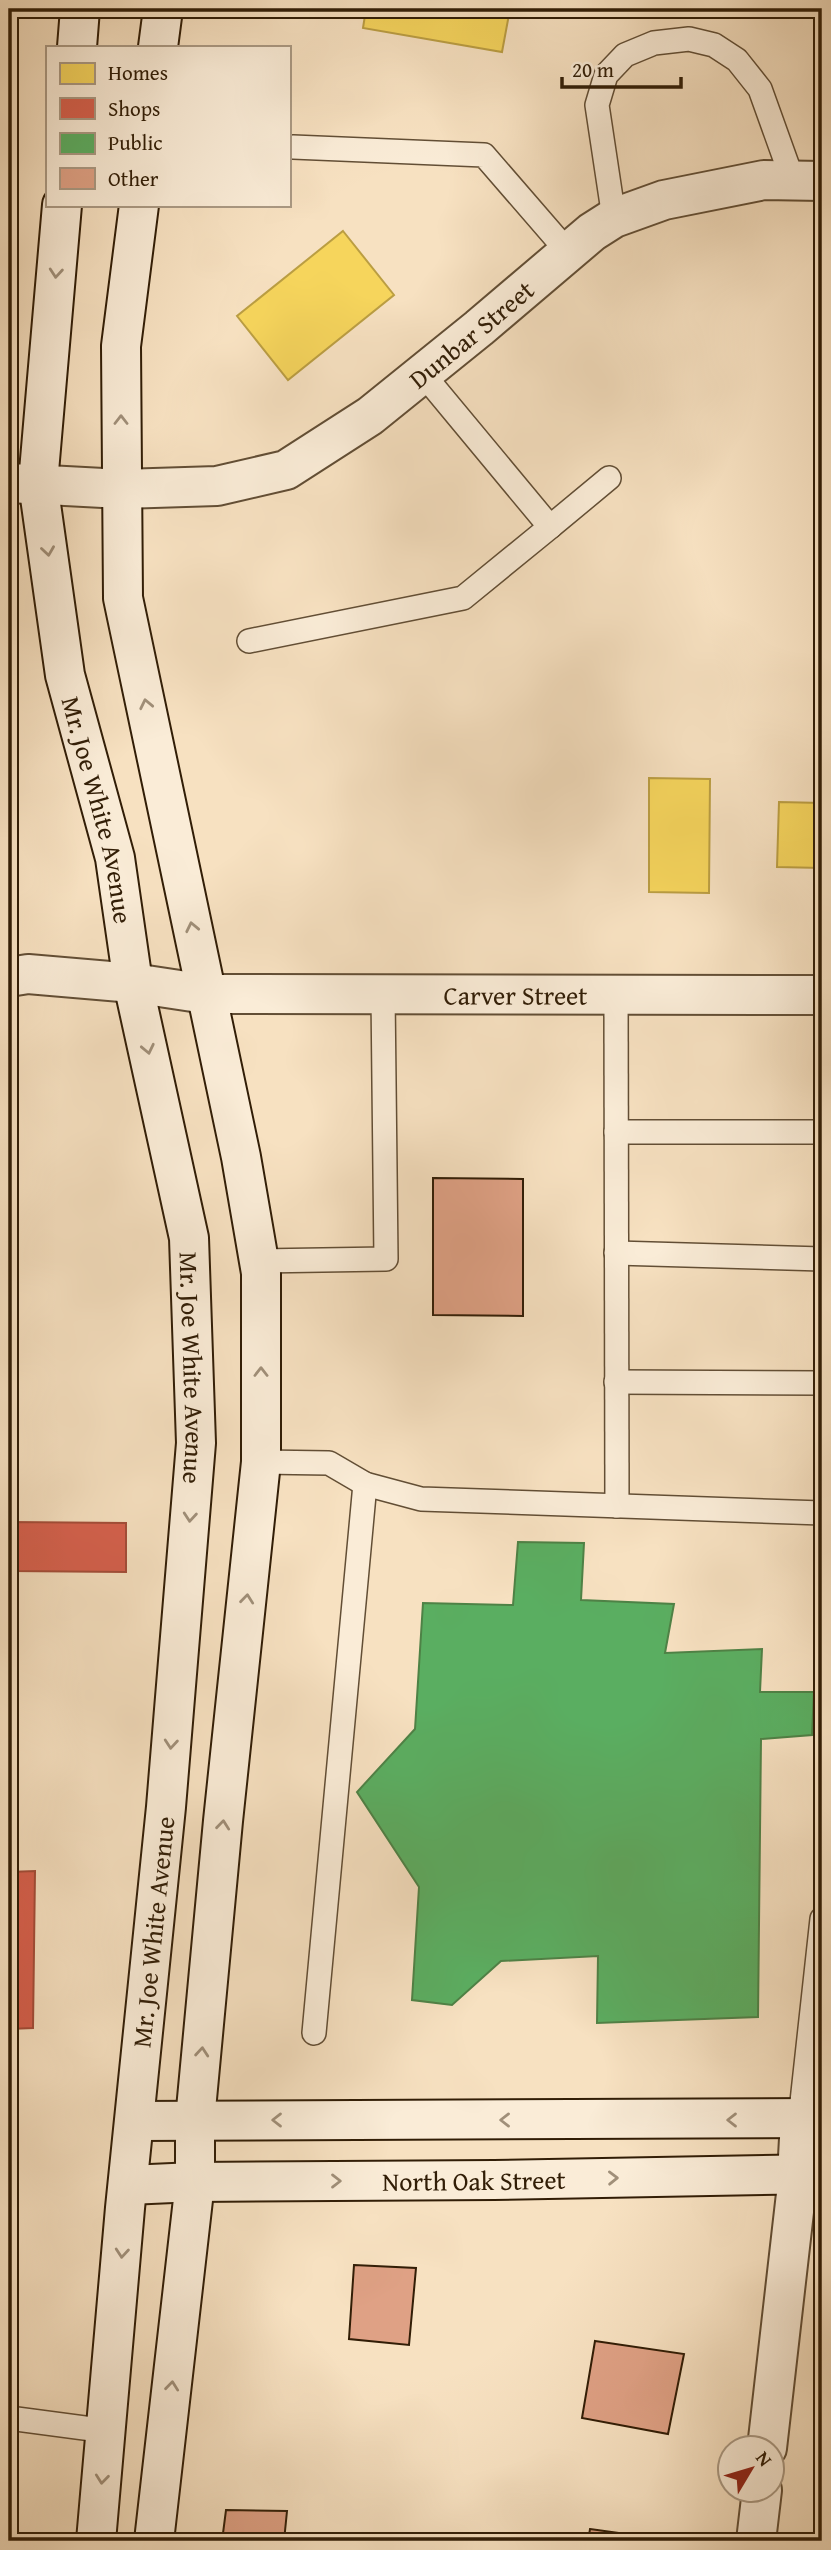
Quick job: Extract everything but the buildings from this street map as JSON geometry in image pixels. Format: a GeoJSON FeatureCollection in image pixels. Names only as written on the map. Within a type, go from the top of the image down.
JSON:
{"type":"FeatureCollection","features":[{"type":"Feature","properties":{"kind":"main road"},"geometry":{"type":"LineString","coordinates":[[77,46],[80,9]]}},
{"type":"Feature","properties":{"kind":"main road"},"geometry":{"type":"LineString","coordinates":[[158,46],[163,9]]}},
{"type":"Feature","properties":{"kind":"main road","name":"Dunbar Street"},"geometry":{"type":"LineString","coordinates":[[24,483],[122,489],[217,486],[286,470],[370,416],[568,252],[614,218],[664,200],[764,180],[808,181]]}},
{"type":"Feature","properties":{"kind":"main road","name":"Mr. Joe White Avenue"},"geometry":{"type":"LineString","coordinates":[[62,206],[24,483],[65,675],[116,858],[133,983],[189,1238],[196,1443],[166,1807],[96,2541]]}},
{"type":"Feature","properties":{"kind":"main road"},"geometry":{"type":"LineString","coordinates":[[138,206],[121,346],[123,598],[241,1157],[259,1261],[261,1462],[195,2120],[195,2182],[154,2541]]}},
{"type":"Feature","properties":{"kind":"main road","name":"Carver Street"},"geometry":{"type":"LineString","coordinates":[[9,977],[28,974],[133,983],[206,994],[822,995]]}},
{"type":"Feature","properties":{"kind":"main road"},"geometry":{"type":"LineString","coordinates":[[135,2121],[811,2119],[810,2174],[769,2434]]}},
{"type":"Feature","properties":{"kind":"main road","name":"North Oak Street"},"geometry":{"type":"LineString","coordinates":[[128,2185],[810,2174]]}},
{"type":"Feature","properties":{"kind":"main road"},"geometry":{"type":"LineString","coordinates":[[756,2541],[760,2504]]}},
{"type":"Feature","properties":{"kind":"lane"},"geometry":{"type":"LineString","coordinates":[[614,218],[597,105],[606,75],[625,55],[654,43],[689,39],[714,45],[737,60],[760,89],[808,181]]}},
{"type":"Feature","properties":{"kind":"lane"},"geometry":{"type":"LineString","coordinates":[[293,147],[484,155],[568,252]]}},
{"type":"Feature","properties":{"kind":"lane"},"geometry":{"type":"LineString","coordinates":[[423,374],[550,527]]}},
{"type":"Feature","properties":{"kind":"lane"},"geometry":{"type":"LineString","coordinates":[[249,641],[463,598],[609,478]]}},
{"type":"Feature","properties":{"kind":"lane"},"geometry":{"type":"LineString","coordinates":[[259,1261],[386,1259],[383,994]]}},
{"type":"Feature","properties":{"kind":"lane"},"geometry":{"type":"LineString","coordinates":[[616,994],[617,1506]]}},
{"type":"Feature","properties":{"kind":"lane"},"geometry":{"type":"LineString","coordinates":[[616,1132],[822,1132]]}},
{"type":"Feature","properties":{"kind":"lane"},"geometry":{"type":"LineString","coordinates":[[616,1253],[822,1259]]}},
{"type":"Feature","properties":{"kind":"lane"},"geometry":{"type":"LineString","coordinates":[[616,1382],[822,1383]]}},
{"type":"Feature","properties":{"kind":"lane"},"geometry":{"type":"LineString","coordinates":[[261,1462],[329,1462],[365,1484],[421,1499],[822,1513]]}},
{"type":"Feature","properties":{"kind":"lane"},"geometry":{"type":"LineString","coordinates":[[314,2033],[365,1484]]}},
{"type":"Feature","properties":{"kind":"lane"},"geometry":{"type":"LineString","coordinates":[[811,2119],[822,1919]]}},
{"type":"Feature","properties":{"kind":"lane"},"geometry":{"type":"LineString","coordinates":[[9,2418],[107,2431]]}}]}
